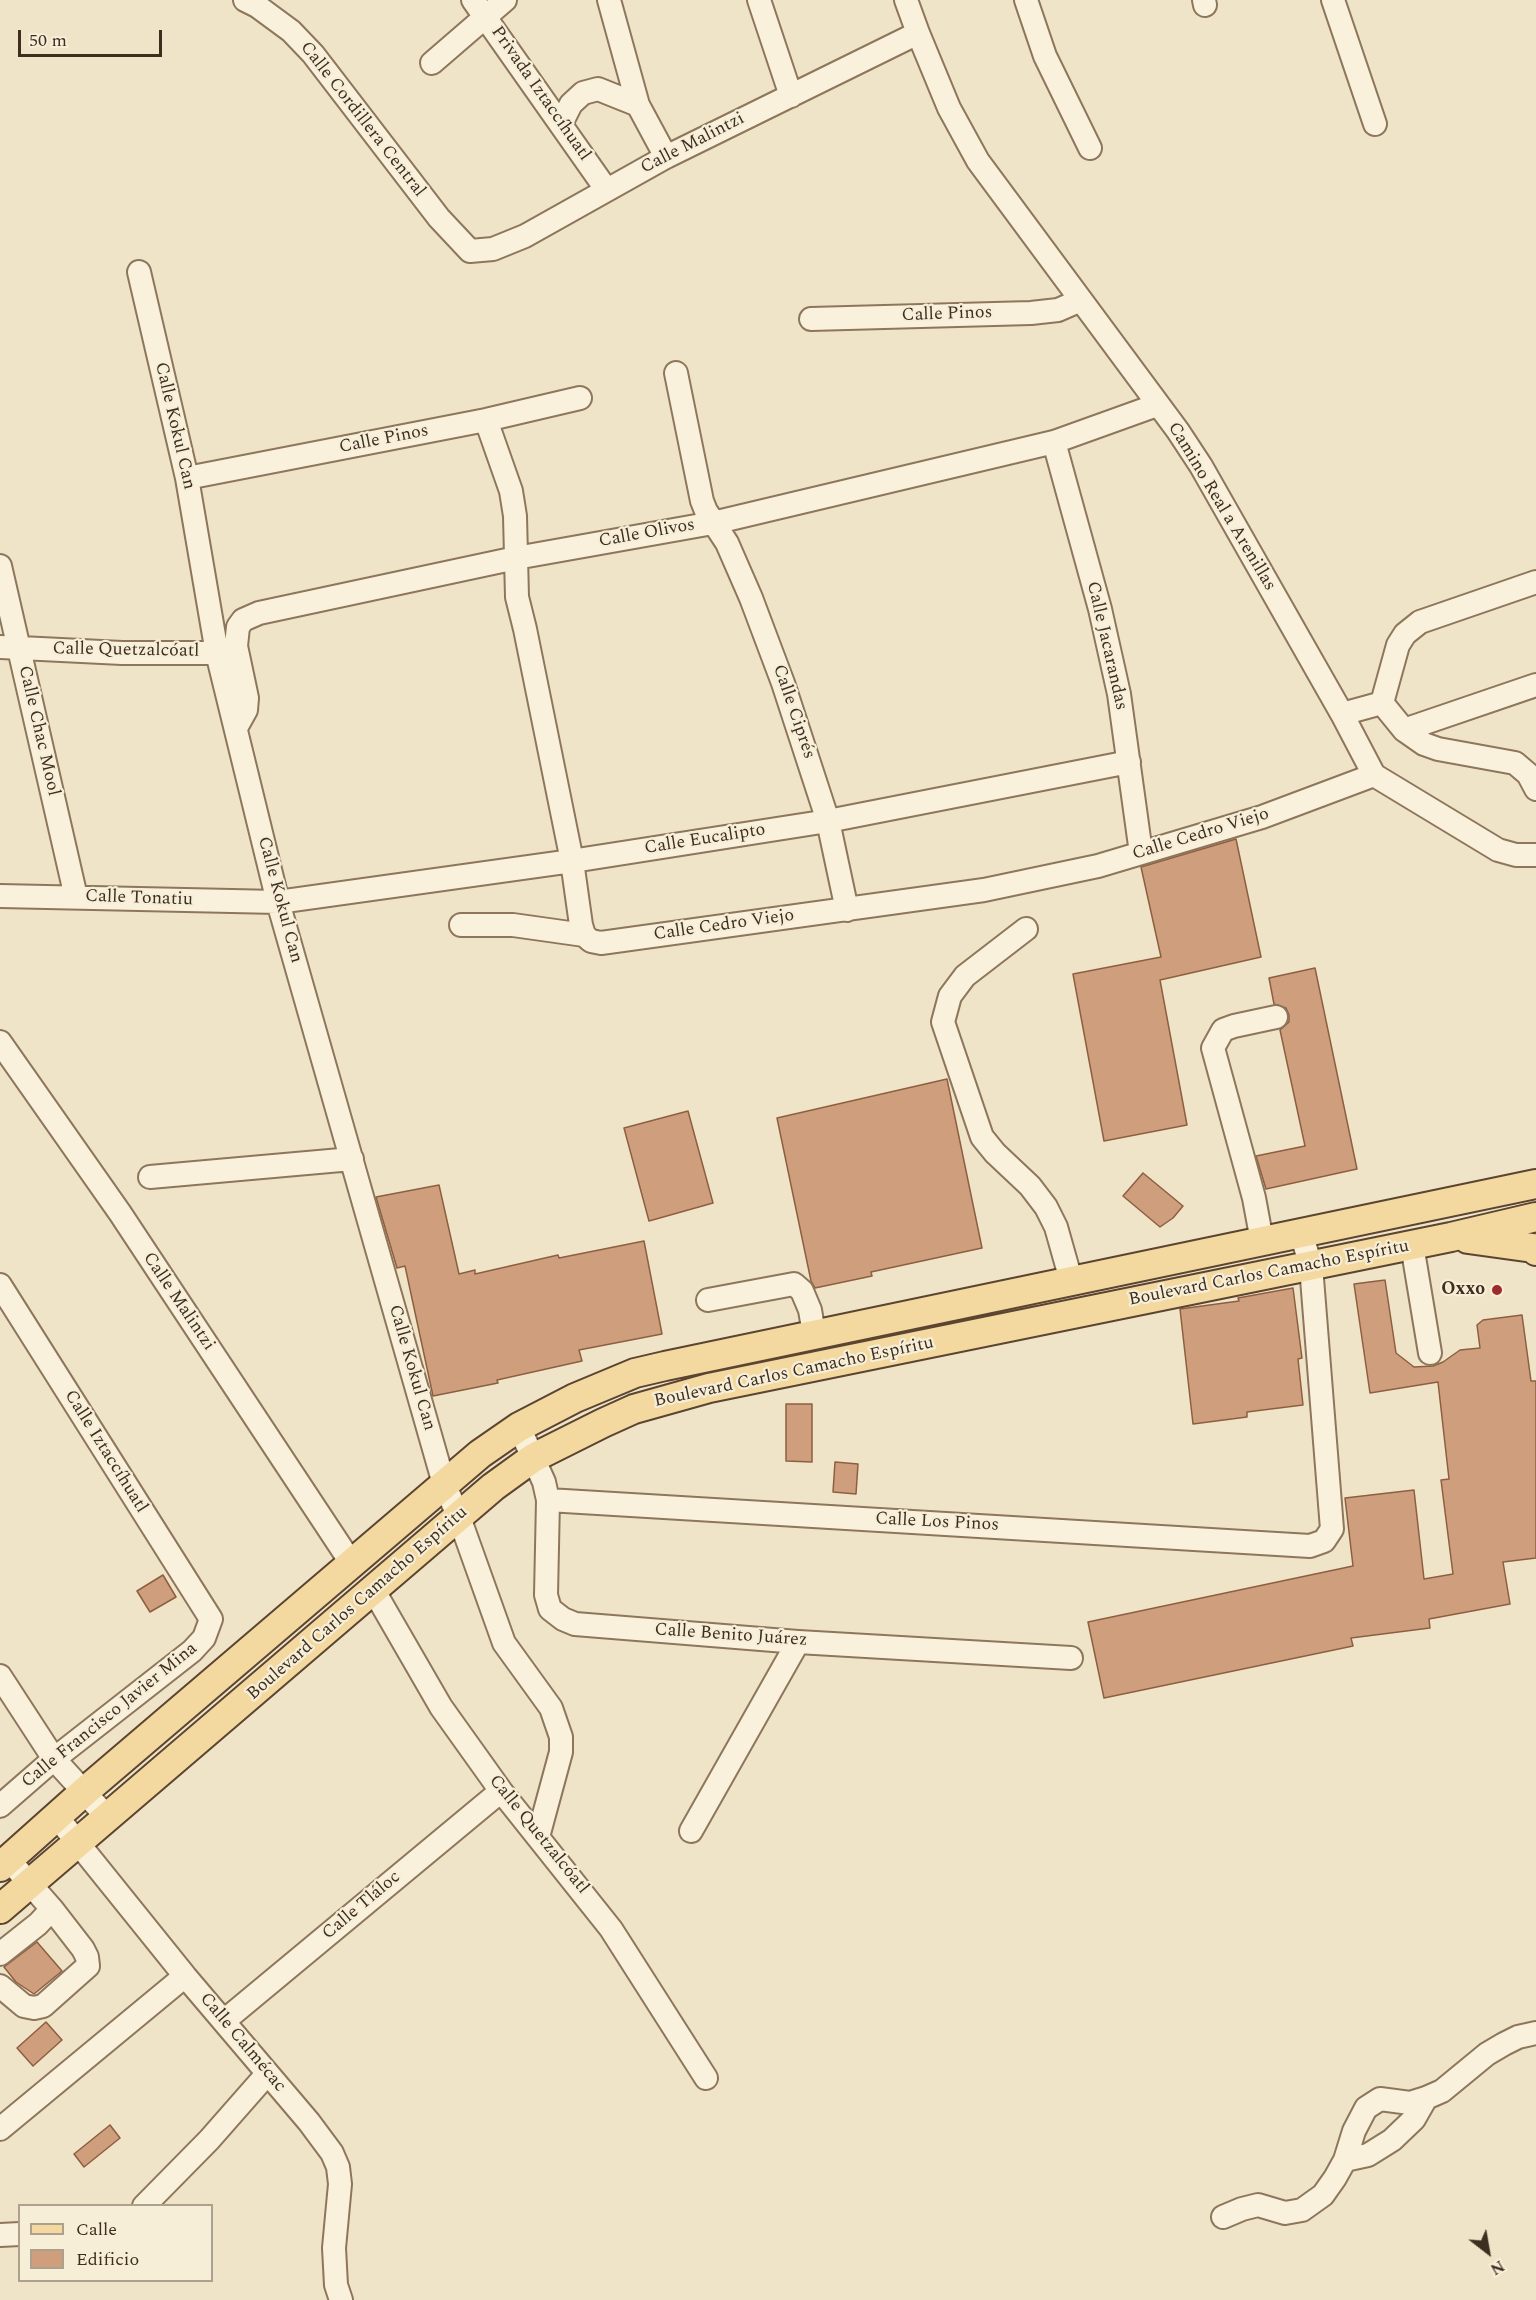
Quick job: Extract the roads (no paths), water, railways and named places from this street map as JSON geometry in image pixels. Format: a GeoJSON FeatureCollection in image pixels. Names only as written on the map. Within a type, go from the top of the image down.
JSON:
{"type":"FeatureCollection","features":[{"type":"Feature","properties":{"kind":"main road","name":"Boulevard Carlos Camacho Espíritu"},"geometry":{"type":"LineString","coordinates":[[4,1864],[84,1792],[480,1454],[519,1427],[575,1398],[635,1373],[1536,1184]]}},
{"type":"Feature","properties":{"kind":"main road","name":"Boulevard Carlos Camacho Espíritu"},"geometry":{"type":"LineString","coordinates":[[0,1909],[494,1487],[533,1458],[634,1409],[709,1388],[1311,1266],[1536,1217]]}},
{"type":"Feature","properties":{"kind":"main road"},"geometry":{"type":"LineString","coordinates":[[1451,1237],[1533,1248],[1536,1251]]}},
{"type":"Feature","properties":{"kind":"street","name":"Calle Cordillera Central"},"geometry":{"type":"LineString","coordinates":[[245,0],[291,31],[313,54],[439,218],[470,251]]}},
{"type":"Feature","properties":{"kind":"street"},"geometry":{"type":"LineString","coordinates":[[432,63],[479,8],[505,0]]}},
{"type":"Feature","properties":{"kind":"street"},"geometry":{"type":"LineString","coordinates":[[609,0],[638,105],[666,157]]}},
{"type":"Feature","properties":{"kind":"street"},"geometry":{"type":"LineString","coordinates":[[759,0],[790,96]]}},
{"type":"Feature","properties":{"kind":"street","name":"Camino Real a Arenillas"},"geometry":{"type":"LineString","coordinates":[[906,0],[949,108],[978,161],[1178,431],[1342,714],[1374,775]]}},
{"type":"Feature","properties":{"kind":"street"},"geometry":{"type":"LineString","coordinates":[[1026,0],[1045,56],[1090,148]]}},
{"type":"Feature","properties":{"kind":"street"},"geometry":{"type":"LineString","coordinates":[[1333,0],[1375,124]]}},
{"type":"Feature","properties":{"kind":"street","name":"Privada Iztaccíhuatl"},"geometry":{"type":"LineString","coordinates":[[479,8],[606,189]]}},
{"type":"Feature","properties":{"kind":"street","name":"Calle Malintzi"},"geometry":{"type":"LineString","coordinates":[[470,251],[493,249],[525,236],[666,157],[918,33]]}},
{"type":"Feature","properties":{"kind":"street"},"geometry":{"type":"LineString","coordinates":[[561,124],[571,104],[583,93],[598,89],[638,105]]}},
{"type":"Feature","properties":{"kind":"street","name":"Calle Kokul Can"},"geometry":{"type":"LineString","coordinates":[[139,272],[187,478],[217,653],[278,902],[444,1484],[459,1517],[504,1644],[551,1708],[561,1737],[561,1752],[538,1837]]}},
{"type":"Feature","properties":{"kind":"street","name":"Calle Pinos"},"geometry":{"type":"LineString","coordinates":[[811,319],[1031,313],[1058,310],[1081,300]]}},
{"type":"Feature","properties":{"kind":"street","name":"Calle Ciprés"},"geometry":{"type":"LineString","coordinates":[[676,373],[702,501],[713,523],[727,543],[759,619],[803,738],[828,821],[847,910]]}},
{"type":"Feature","properties":{"kind":"street","name":"Calle Pinos"},"geometry":{"type":"LineString","coordinates":[[187,478],[486,420],[580,398]]}},
{"type":"Feature","properties":{"kind":"street","name":"Calle Olivos"},"geometry":{"type":"LineString","coordinates":[[236,728],[246,710],[247,698],[236,636],[238,627],[249,616],[516,558],[713,523],[1054,442],[1157,405]]}},
{"type":"Feature","properties":{"kind":"street"},"geometry":{"type":"LineString","coordinates":[[486,420],[511,491],[515,516],[517,597],[572,861],[584,935]]}},
{"type":"Feature","properties":{"kind":"street","name":"Calle Jacarandas"},"geometry":{"type":"LineString","coordinates":[[1054,442],[1100,609],[1119,694],[1142,853]]}},
{"type":"Feature","properties":{"kind":"street","name":"Calle Chac Mool"},"geometry":{"type":"LineString","coordinates":[[0,566],[10,647],[76,897]]}},
{"type":"Feature","properties":{"kind":"street"},"geometry":{"type":"LineString","coordinates":[[1382,703],[1398,645],[1412,628],[1420,622],[1536,582]]}},
{"type":"Feature","properties":{"kind":"street","name":"Calle Quetzalcóatl"},"geometry":{"type":"LineString","coordinates":[[10,647],[122,653],[217,653]]}},
{"type":"Feature","properties":{"kind":"street"},"geometry":{"type":"LineString","coordinates":[[1404,730],[1536,685]]}},
{"type":"Feature","properties":{"kind":"street"},"geometry":{"type":"LineString","coordinates":[[1342,714],[1382,703]]}},
{"type":"Feature","properties":{"kind":"street"},"geometry":{"type":"LineString","coordinates":[[1382,703],[1404,730],[1424,744],[1438,749],[1515,763],[1528,774],[1536,789]]}},
{"type":"Feature","properties":{"kind":"street","name":"Calle Eucalipto"},"geometry":{"type":"LineString","coordinates":[[278,902],[572,861],[828,821],[1130,762]]}},
{"type":"Feature","properties":{"kind":"street"},"geometry":{"type":"LineString","coordinates":[[1374,775],[1498,850],[1516,855],[1536,855]]}},
{"type":"Feature","properties":{"kind":"street","name":"Calle Cedro Viejo"},"geometry":{"type":"LineString","coordinates":[[461,925],[513,925],[584,935],[591,941],[601,943],[984,890],[1098,866],[1262,817],[1374,775]]}},
{"type":"Feature","properties":{"kind":"street","name":"Calle Tonatiu"},"geometry":{"type":"LineString","coordinates":[[0,896],[278,902]]}},
{"type":"Feature","properties":{"kind":"street"},"geometry":{"type":"LineString","coordinates":[[1026,928],[965,976],[950,996],[943,1022],[982,1137],[995,1153],[1030,1186],[1046,1207],[1056,1227],[1071,1280]]}},
{"type":"Feature","properties":{"kind":"street"},"geometry":{"type":"LineString","coordinates":[[1262,1241],[1254,1198],[1213,1048],[1223,1030],[1276,1017]]}},
{"type":"Feature","properties":{"kind":"street","name":"Calle Malintzi"},"geometry":{"type":"LineString","coordinates":[[0,1042],[120,1213],[352,1563]]}},
{"type":"Feature","properties":{"kind":"street"},"geometry":{"type":"LineString","coordinates":[[150,1177],[352,1159]]}},
{"type":"Feature","properties":{"kind":"street"},"geometry":{"type":"LineString","coordinates":[[1301,1233],[1311,1266]]}},
{"type":"Feature","properties":{"kind":"street"},"geometry":{"type":"LineString","coordinates":[[1412,1245],[1430,1353]]}},
{"type":"Feature","properties":{"kind":"street","name":"Calle Los Pinos"},"geometry":{"type":"LineString","coordinates":[[548,1500],[1310,1546],[1324,1541],[1332,1529],[1311,1266]]}},
{"type":"Feature","properties":{"kind":"street"},"geometry":{"type":"LineString","coordinates":[[708,1300],[794,1284],[802,1291],[810,1310],[814,1334]]}},
{"type":"Feature","properties":{"kind":"street","name":"Calle Iztaccíhuatl"},"geometry":{"type":"LineString","coordinates":[[0,1285],[211,1619]]}},
{"type":"Feature","properties":{"kind":"street","name":"Calle Benito Juárez"},"geometry":{"type":"LineString","coordinates":[[519,1427],[544,1482],[548,1500],[546,1595],[550,1609],[556,1615],[575,1624],[798,1642],[1071,1658]]}},
{"type":"Feature","properties":{"kind":"street","name":"Calle Quetzalcóatl"},"geometry":{"type":"LineString","coordinates":[[374,1591],[441,1707],[501,1791],[611,1929],[706,2078]]}},
{"type":"Feature","properties":{"kind":"street","name":"Calle Francisco Javier Mina"},"geometry":{"type":"LineString","coordinates":[[0,1806],[54,1759],[192,1652],[204,1638],[211,1619]]}},
{"type":"Feature","properties":{"kind":"street"},"geometry":{"type":"LineString","coordinates":[[691,1831],[798,1642]]}},
{"type":"Feature","properties":{"kind":"street"},"geometry":{"type":"LineString","coordinates":[[0,1676],[54,1759],[108,1818]]}},
{"type":"Feature","properties":{"kind":"street","name":"Calle Tláloc"},"geometry":{"type":"LineString","coordinates":[[224,2021],[501,1791]]}},
{"type":"Feature","properties":{"kind":"street","name":"Calle Calmécac"},"geometry":{"type":"LineString","coordinates":[[57,1817],[185,1976],[320,2135],[338,2167],[339,2194],[334,2269],[341,2300]]}},
{"type":"Feature","properties":{"kind":"street"},"geometry":{"type":"LineString","coordinates":[[0,1986],[24,2006],[34,2008],[42,2006],[87,1966],[87,1957],[83,1949],[51,1909],[30,1885],[4,1864]]}},
{"type":"Feature","properties":{"kind":"street"},"geometry":{"type":"LineString","coordinates":[[0,1954],[38,1924],[51,1909]]}},
{"type":"Feature","properties":{"kind":"street"},"geometry":{"type":"LineString","coordinates":[[0,2129],[185,1976]]}},
{"type":"Feature","properties":{"kind":"street"},"geometry":{"type":"LineString","coordinates":[[1223,2217],[1258,2205],[1285,2212],[1302,2210],[1323,2195],[1345,2160],[1354,2132],[1366,2108],[1380,2099],[1410,2103],[1442,2091],[1487,2054],[1518,2037],[1536,2033]]}},
{"type":"Feature","properties":{"kind":"street"},"geometry":{"type":"LineString","coordinates":[[145,2204],[209,2140],[267,2074]]}},
{"type":"Feature","properties":{"kind":"street"},"geometry":{"type":"LineString","coordinates":[[1345,2160],[1368,2156],[1392,2140],[1414,2119],[1426,2098]]}},
{"type":"Feature","properties":{"kind":"street"},"geometry":{"type":"LineString","coordinates":[[0,2235],[18,2234]]}},
{"type":"Feature","properties":{"kind":"place","name":"Oxxo"},"geometry":{"type":"Point","coordinates":[1497,1290]}}]}
